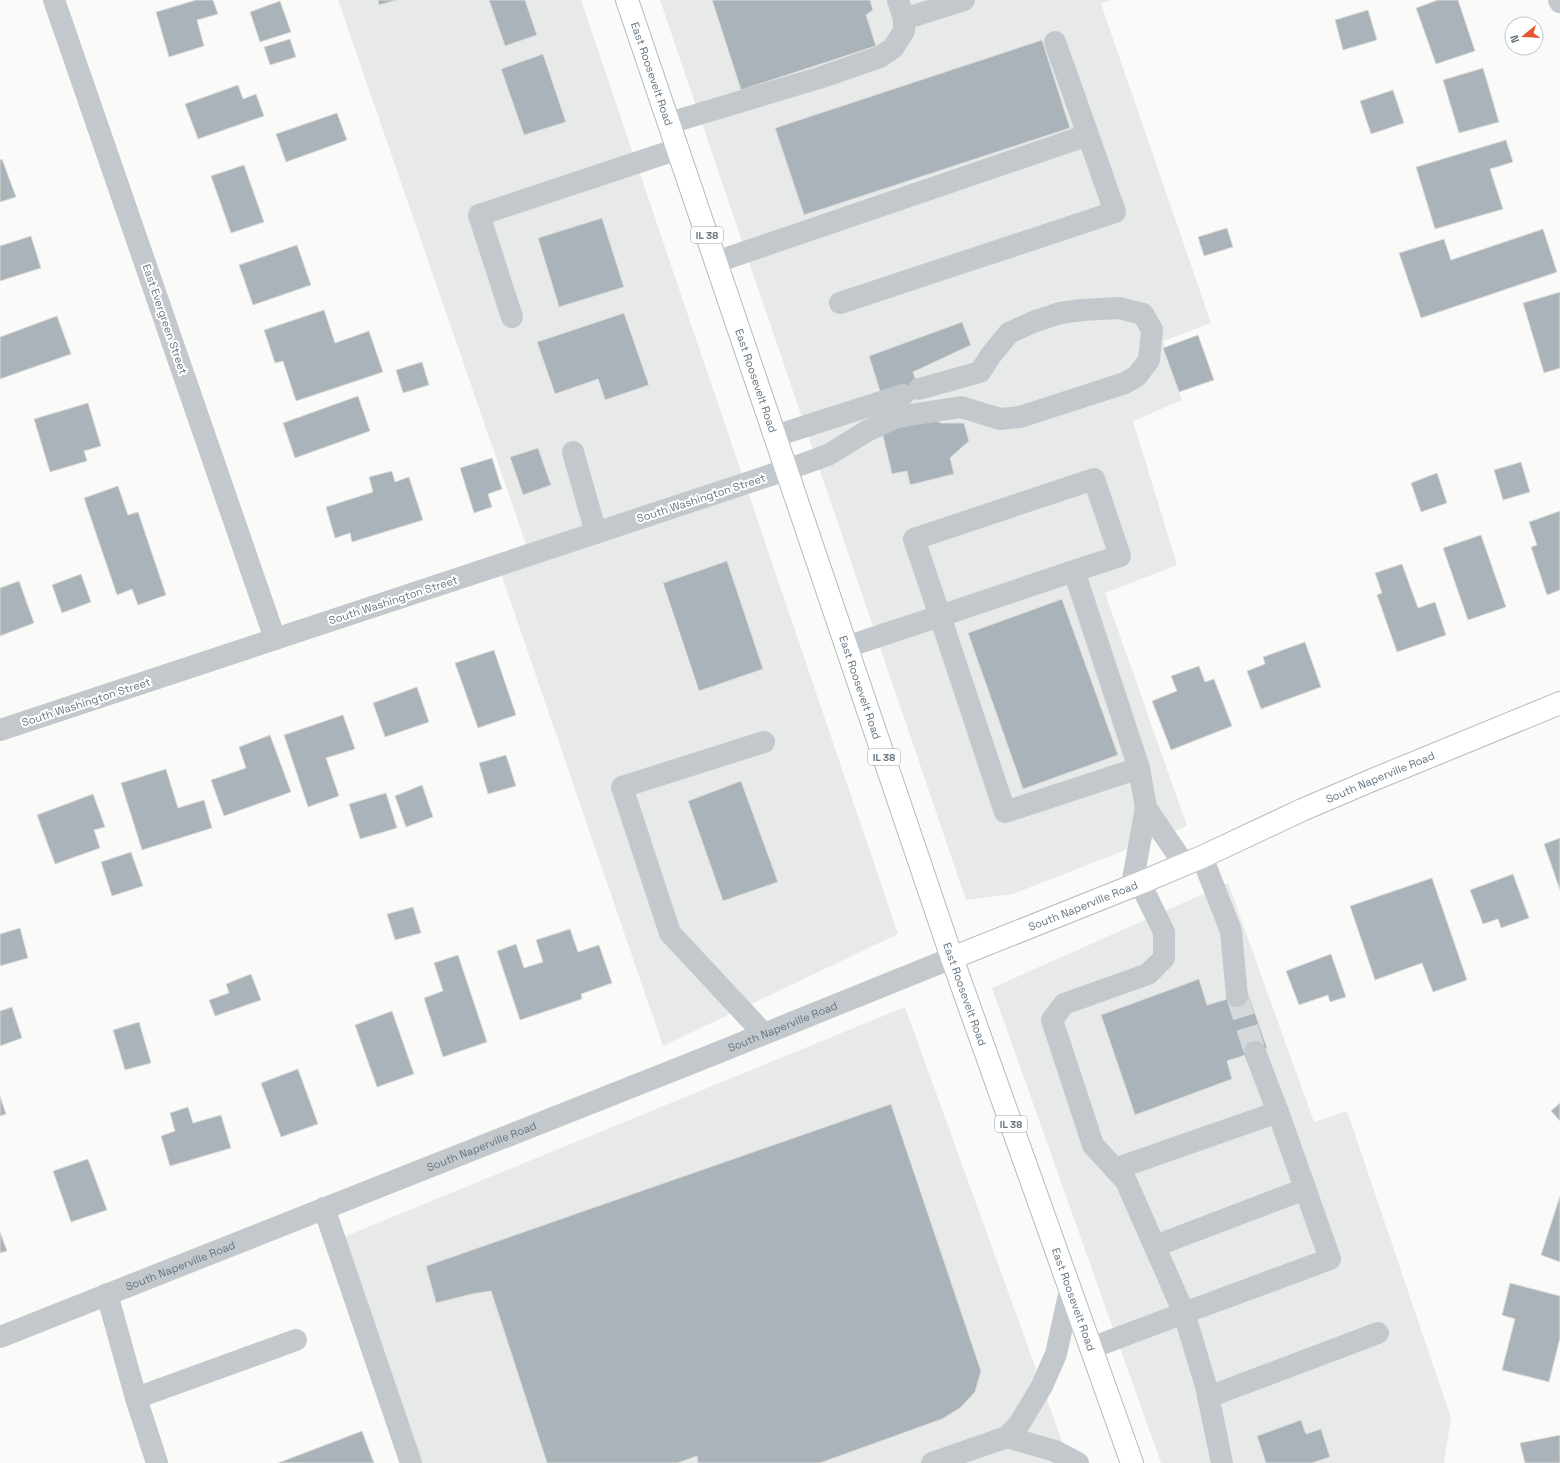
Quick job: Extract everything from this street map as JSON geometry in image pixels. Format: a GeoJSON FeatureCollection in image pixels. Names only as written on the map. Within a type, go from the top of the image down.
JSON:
{"type":"FeatureCollection","features":[{"type":"Feature","properties":{"kind":"main road","name":"East Roosevelt Road"},"geometry":{"type":"LineString","coordinates":[[627,0],[952,958],[1132,1463]]}},
{"type":"Feature","properties":{"kind":"main road","name":"South Naperville Road"},"geometry":{"type":"LineString","coordinates":[[952,958],[1136,884],[1336,796],[1560,703]]}},
{"type":"Feature","properties":{"kind":"street","name":"East Evergreen Street"},"geometry":{"type":"LineString","coordinates":[[54,0],[275,639]]}},
{"type":"Feature","properties":{"kind":"street"},"geometry":{"type":"LineString","coordinates":[[669,123],[820,78],[880,57],[893,48],[904,31],[901,9],[964,0]]}},
{"type":"Feature","properties":{"kind":"street"},"geometry":{"type":"LineString","coordinates":[[840,303],[1115,212],[1055,42]]}},
{"type":"Feature","properties":{"kind":"street"},"geometry":{"type":"LineString","coordinates":[[716,262],[1088,135]]}},
{"type":"Feature","properties":{"kind":"street"},"geometry":{"type":"LineString","coordinates":[[512,317],[479,215],[678,149]]}},
{"type":"Feature","properties":{"kind":"street","name":"South Washington Street"},"geometry":{"type":"LineString","coordinates":[[0,730],[786,470],[828,454],[867,431],[897,417],[961,407],[1000,419],[1020,417],[1125,382],[1137,376],[1149,360],[1152,330],[1143,314],[1119,308],[1060,313],[1033,322],[1009,334],[991,355],[980,372],[911,392],[850,414],[775,436]]}},
{"type":"Feature","properties":{"kind":"street"},"geometry":{"type":"LineString","coordinates":[[573,452],[596,533]]}},
{"type":"Feature","properties":{"kind":"street"},"geometry":{"type":"LineString","coordinates":[[846,647],[940,616],[1074,571],[1120,556],[1094,479],[914,539],[940,616],[1005,812],[1139,768]]}},
{"type":"Feature","properties":{"kind":"street"},"geometry":{"type":"LineString","coordinates":[[1074,571],[1139,768],[1146,808],[1136,884],[1164,932],[1164,958],[1148,974],[1064,1004],[1052,1020],[1093,1145],[1126,1181],[1184,1313],[1208,1397],[1222,1463]]}},
{"type":"Feature","properties":{"kind":"street"},"geometry":{"type":"LineString","coordinates":[[764,742],[622,786],[670,933],[764,1034]]}},
{"type":"Feature","properties":{"kind":"street"},"geometry":{"type":"LineString","coordinates":[[1146,808],[1193,860],[1231,931],[1237,996]]}},
{"type":"Feature","properties":{"kind":"street","name":"South Naperville Road"},"geometry":{"type":"LineString","coordinates":[[0,1337],[952,958]]}},
{"type":"Feature","properties":{"kind":"street"},"geometry":{"type":"LineString","coordinates":[[1091,1348],[1330,1259],[1306,1189],[1255,1052]]}},
{"type":"Feature","properties":{"kind":"street"},"geometry":{"type":"LineString","coordinates":[[1115,1169],[1278,1112]]}},
{"type":"Feature","properties":{"kind":"street"},"geometry":{"type":"LineString","coordinates":[[1154,1246],[1306,1189]]}},
{"type":"Feature","properties":{"kind":"street"},"geometry":{"type":"LineString","coordinates":[[324,1208],[412,1463]]}},
{"type":"Feature","properties":{"kind":"street"},"geometry":{"type":"LineString","coordinates":[[932,1463],[1007,1437],[1020,1423],[1042,1386],[1056,1354],[1070,1290]]}},
{"type":"Feature","properties":{"kind":"street"},"geometry":{"type":"LineString","coordinates":[[107,1294],[136,1398],[157,1463]]}},
{"type":"Feature","properties":{"kind":"street"},"geometry":{"type":"LineString","coordinates":[[1208,1397],[1378,1333]]}},
{"type":"Feature","properties":{"kind":"street"},"geometry":{"type":"LineString","coordinates":[[136,1398],[296,1340]]}},
{"type":"Feature","properties":{"kind":"street"},"geometry":{"type":"LineString","coordinates":[[1007,1437],[1055,1451],[1078,1463]]}},
{"type":"Feature","properties":{"kind":"shaded area"},"geometry":{"type":"Polygon","coordinates":[[[338,0],[581,0],[898,934],[663,1046],[495,556],[526,544],[338,0]]]}},
{"type":"Feature","properties":{"kind":"shaded area"},"geometry":{"type":"Polygon","coordinates":[[[660,0],[1111,0],[1101,4],[1211,323],[1163,341],[1182,400],[1133,421],[1177,565],[1105,593],[1187,826],[1013,894],[966,900],[660,0]]]}},
{"type":"Feature","properties":{"kind":"shaded area"},"geometry":{"type":"Polygon","coordinates":[[[1228,883],[1314,1122],[1347,1111],[1451,1418],[1444,1463],[1161,1463],[992,988],[1228,883]]]}},
{"type":"Feature","properties":{"kind":"shaded area"},"geometry":{"type":"Polygon","coordinates":[[[905,1007],[1070,1463],[410,1463],[334,1241],[905,1007]]]}},
{"type":"Feature","properties":{"kind":"building"},"geometry":{"type":"Polygon","coordinates":[[[196,0],[213,0],[218,14],[197,20],[204,46],[169,57],[156,12],[196,0]]]}},
{"type":"Feature","properties":{"kind":"building"},"geometry":{"type":"Polygon","coordinates":[[[378,0],[397,0],[379,5],[378,0]]]}},
{"type":"Feature","properties":{"kind":"building"},"geometry":{"type":"Polygon","coordinates":[[[489,0],[525,0],[537,35],[505,46],[489,0]]]}},
{"type":"Feature","properties":{"kind":"building"},"geometry":{"type":"Polygon","coordinates":[[[712,0],[870,0],[873,10],[866,15],[876,46],[741,90],[712,0]]]}},
{"type":"Feature","properties":{"kind":"building"},"geometry":{"type":"Polygon","coordinates":[[[1438,0],[1458,0],[1475,51],[1436,64],[1416,8],[1438,0]]]}},
{"type":"Feature","properties":{"kind":"building"},"geometry":{"type":"Polygon","coordinates":[[[280,1],[291,32],[260,42],[250,12],[280,1]]]}},
{"type":"Feature","properties":{"kind":"building"},"geometry":{"type":"Polygon","coordinates":[[[1368,10],[1377,40],[1343,50],[1335,20],[1368,10]]]}},
{"type":"Feature","properties":{"kind":"building"},"geometry":{"type":"Polygon","coordinates":[[[290,39],[296,57],[270,65],[264,47],[290,39]]]}},
{"type":"Feature","properties":{"kind":"building"},"geometry":{"type":"Polygon","coordinates":[[[1042,40],[1070,128],[804,215],[775,128],[1042,40]]]}},
{"type":"Feature","properties":{"kind":"building"},"geometry":{"type":"Polygon","coordinates":[[[543,54],[566,122],[524,135],[501,69],[543,54]]]}},
{"type":"Feature","properties":{"kind":"building"},"geometry":{"type":"Polygon","coordinates":[[[1483,68],[1499,122],[1459,133],[1443,80],[1483,68]]]}},
{"type":"Feature","properties":{"kind":"building"},"geometry":{"type":"Polygon","coordinates":[[[238,85],[243,99],[256,94],[264,116],[198,139],[185,104],[238,85]]]}},
{"type":"Feature","properties":{"kind":"building"},"geometry":{"type":"Polygon","coordinates":[[[1393,90],[1404,123],[1371,134],[1360,101],[1393,90]]]}},
{"type":"Feature","properties":{"kind":"building"},"geometry":{"type":"Polygon","coordinates":[[[337,113],[347,140],[286,162],[276,134],[337,113]]]}},
{"type":"Feature","properties":{"kind":"building"},"geometry":{"type":"Polygon","coordinates":[[[1506,140],[1513,162],[1490,169],[1503,209],[1435,229],[1416,167],[1506,140]]]}},
{"type":"Feature","properties":{"kind":"building"},"geometry":{"type":"Polygon","coordinates":[[[2,159],[16,197],[0,202],[0,160],[2,159]]]}},
{"type":"Feature","properties":{"kind":"building"},"geometry":{"type":"Polygon","coordinates":[[[244,165],[264,222],[231,233],[211,176],[244,165]]]}},
{"type":"Feature","properties":{"kind":"building"},"geometry":{"type":"Polygon","coordinates":[[[602,218],[624,287],[559,307],[538,238],[602,218]]]}},
{"type":"Feature","properties":{"kind":"building"},"geometry":{"type":"Polygon","coordinates":[[[1227,228],[1233,247],[1204,256],[1198,237],[1227,228]]]}},
{"type":"Feature","properties":{"kind":"building"},"geometry":{"type":"Polygon","coordinates":[[[1543,229],[1557,272],[1421,318],[1399,253],[1444,239],[1451,260],[1543,229]]]}},
{"type":"Feature","properties":{"kind":"building"},"geometry":{"type":"Polygon","coordinates":[[[31,236],[41,268],[0,281],[0,246],[31,236]]]}},
{"type":"Feature","properties":{"kind":"building"},"geometry":{"type":"Polygon","coordinates":[[[297,245],[311,285],[253,305],[239,265],[297,245]]]}},
{"type":"Feature","properties":{"kind":"building"},"geometry":{"type":"Polygon","coordinates":[[[1560,292],[1560,368],[1544,373],[1523,303],[1560,292]]]}},
{"type":"Feature","properties":{"kind":"building"},"geometry":{"type":"Polygon","coordinates":[[[324,310],[335,343],[369,331],[383,372],[296,401],[283,361],[275,363],[264,330],[324,310]]]}},
{"type":"Feature","properties":{"kind":"building"},"geometry":{"type":"Polygon","coordinates":[[[624,313],[649,385],[605,400],[598,379],[555,394],[537,342],[624,313]]]}},
{"type":"Feature","properties":{"kind":"building"},"geometry":{"type":"Polygon","coordinates":[[[57,316],[71,354],[0,379],[0,337],[57,316]]]}},
{"type":"Feature","properties":{"kind":"building"},"geometry":{"type":"Polygon","coordinates":[[[962,322],[971,345],[913,372],[922,397],[905,402],[880,391],[869,356],[962,322]]]}},
{"type":"Feature","properties":{"kind":"building"},"geometry":{"type":"Polygon","coordinates":[[[1198,335],[1214,380],[1179,392],[1163,348],[1198,335]]]}},
{"type":"Feature","properties":{"kind":"building"},"geometry":{"type":"Polygon","coordinates":[[[422,362],[429,385],[403,393],[396,370],[422,362]]]}},
{"type":"Feature","properties":{"kind":"building"},"geometry":{"type":"Polygon","coordinates":[[[358,396],[370,431],[295,458],[283,423],[358,396]]]}},
{"type":"Feature","properties":{"kind":"building"},"geometry":{"type":"Polygon","coordinates":[[[88,403],[101,446],[84,451],[87,461],[50,472],[34,419],[88,403]]]}},
{"type":"Feature","properties":{"kind":"building"},"geometry":{"type":"Polygon","coordinates":[[[933,419],[941,423],[964,423],[969,441],[950,458],[954,474],[910,485],[907,471],[892,474],[882,432],[933,419]]]}},
{"type":"Feature","properties":{"kind":"building"},"geometry":{"type":"Polygon","coordinates":[[[538,448],[551,485],[523,495],[510,457],[538,448]]]}},
{"type":"Feature","properties":{"kind":"building"},"geometry":{"type":"Polygon","coordinates":[[[492,458],[502,489],[488,494],[492,507],[474,513],[460,468],[492,458]]]}},
{"type":"Feature","properties":{"kind":"building"},"geometry":{"type":"Polygon","coordinates":[[[1521,462],[1530,492],[1503,500],[1494,470],[1521,462]]]}},
{"type":"Feature","properties":{"kind":"building"},"geometry":{"type":"Polygon","coordinates":[[[392,471],[395,482],[409,477],[423,520],[352,542],[350,533],[335,538],[326,507],[373,492],[369,477],[392,471]]]}},
{"type":"Feature","properties":{"kind":"building"},"geometry":{"type":"Polygon","coordinates":[[[1437,473],[1447,503],[1421,512],[1411,483],[1437,473]]]}},
{"type":"Feature","properties":{"kind":"building"},"geometry":{"type":"Polygon","coordinates":[[[118,486],[128,515],[138,512],[166,595],[138,605],[132,589],[117,595],[84,498],[118,486]]]}},
{"type":"Feature","properties":{"kind":"building"},"geometry":{"type":"Polygon","coordinates":[[[1560,511],[1560,590],[1547,595],[1531,547],[1537,545],[1529,522],[1560,511]]]}},
{"type":"Feature","properties":{"kind":"building"},"geometry":{"type":"Polygon","coordinates":[[[1481,535],[1506,607],[1468,620],[1443,548],[1481,535]]]}},
{"type":"Feature","properties":{"kind":"building"},"geometry":{"type":"Polygon","coordinates":[[[727,561],[763,669],[699,691],[663,583],[727,561]]]}},
{"type":"Feature","properties":{"kind":"building"},"geometry":{"type":"Polygon","coordinates":[[[1402,564],[1418,608],[1435,602],[1446,635],[1397,652],[1377,595],[1382,593],[1375,573],[1402,564]]]}},
{"type":"Feature","properties":{"kind":"building"},"geometry":{"type":"Polygon","coordinates":[[[81,574],[91,602],[62,613],[52,585],[81,574]]]}},
{"type":"Feature","properties":{"kind":"building"},"geometry":{"type":"Polygon","coordinates":[[[19,581],[34,623],[0,636],[0,588],[19,581]]]}},
{"type":"Feature","properties":{"kind":"building"},"geometry":{"type":"Polygon","coordinates":[[[1062,599],[1118,755],[1023,789],[968,633],[1062,599]]]}},
{"type":"Feature","properties":{"kind":"building"},"geometry":{"type":"Polygon","coordinates":[[[1305,642],[1321,687],[1261,709],[1247,671],[1265,664],[1263,657],[1305,642]]]}},
{"type":"Feature","properties":{"kind":"building"},"geometry":{"type":"Polygon","coordinates":[[[494,650],[516,715],[478,728],[455,663],[494,650]]]}},
{"type":"Feature","properties":{"kind":"building"},"geometry":{"type":"Polygon","coordinates":[[[1199,666],[1205,682],[1214,679],[1232,726],[1171,750],[1152,701],[1177,691],[1171,676],[1199,666]]]}},
{"type":"Feature","properties":{"kind":"building"},"geometry":{"type":"Polygon","coordinates":[[[417,687],[429,722],[385,737],[373,703],[417,687]]]}},
{"type":"Feature","properties":{"kind":"building"},"geometry":{"type":"Polygon","coordinates":[[[343,715],[355,749],[326,758],[339,796],[308,807],[284,735],[343,715]]]}},
{"type":"Feature","properties":{"kind":"building"},"geometry":{"type":"Polygon","coordinates":[[[270,735],[291,792],[224,816],[211,780],[246,768],[239,747],[270,735]]]}},
{"type":"Feature","properties":{"kind":"building"},"geometry":{"type":"Polygon","coordinates":[[[506,755],[516,786],[488,794],[479,763],[506,755]]]}},
{"type":"Feature","properties":{"kind":"building"},"geometry":{"type":"Polygon","coordinates":[[[166,769],[178,808],[204,800],[212,828],[142,850],[121,783],[166,769]]]}},
{"type":"Feature","properties":{"kind":"building"},"geometry":{"type":"Polygon","coordinates":[[[741,781],[778,882],[723,901],[688,801],[741,781]]]}},
{"type":"Feature","properties":{"kind":"building"},"geometry":{"type":"Polygon","coordinates":[[[422,785],[433,817],[406,827],[395,796],[422,785]]]}},
{"type":"Feature","properties":{"kind":"building"},"geometry":{"type":"Polygon","coordinates":[[[386,793],[397,828],[360,839],[349,804],[386,793]]]}},
{"type":"Feature","properties":{"kind":"building"},"geometry":{"type":"Polygon","coordinates":[[[93,794],[105,827],[94,830],[100,848],[55,864],[37,815],[93,794]]]}},
{"type":"Feature","properties":{"kind":"building"},"geometry":{"type":"Polygon","coordinates":[[[1560,838],[1560,890],[1544,844],[1560,838]]]}},
{"type":"Feature","properties":{"kind":"building"},"geometry":{"type":"Polygon","coordinates":[[[131,852],[143,886],[112,896],[101,862],[131,852]]]}},
{"type":"Feature","properties":{"kind":"building"},"geometry":{"type":"Polygon","coordinates":[[[1513,874],[1529,918],[1501,928],[1498,919],[1483,924],[1470,890],[1513,874]]]}},
{"type":"Feature","properties":{"kind":"building"},"geometry":{"type":"Polygon","coordinates":[[[1432,878],[1467,980],[1433,992],[1422,963],[1375,980],[1350,906],[1432,878]]]}},
{"type":"Feature","properties":{"kind":"building"},"geometry":{"type":"Polygon","coordinates":[[[413,907],[421,933],[395,940],[387,914],[413,907]]]}},
{"type":"Feature","properties":{"kind":"building"},"geometry":{"type":"Polygon","coordinates":[[[20,928],[28,958],[0,966],[0,934],[20,928]]]}},
{"type":"Feature","properties":{"kind":"building"},"geometry":{"type":"Polygon","coordinates":[[[570,929],[578,952],[599,945],[612,983],[581,994],[582,999],[520,1020],[497,951],[516,944],[524,968],[543,962],[536,940],[570,929]]]}},
{"type":"Feature","properties":{"kind":"building"},"geometry":{"type":"Polygon","coordinates":[[[1331,954],[1346,997],[1330,1002],[1328,995],[1299,1005],[1286,971],[1331,954]]]}},
{"type":"Feature","properties":{"kind":"building"},"geometry":{"type":"Polygon","coordinates":[[[458,955],[487,1042],[443,1057],[424,998],[443,991],[434,963],[458,955]]]}},
{"type":"Feature","properties":{"kind":"building"},"geometry":{"type":"Polygon","coordinates":[[[251,974],[261,1000],[215,1016],[209,1000],[229,993],[226,984],[251,974]]]}},
{"type":"Feature","properties":{"kind":"building"},"geometry":{"type":"Polygon","coordinates":[[[1199,979],[1207,1005],[1248,993],[1267,1048],[1227,1061],[1232,1079],[1135,1115],[1101,1015],[1199,979]]]}},
{"type":"Feature","properties":{"kind":"building"},"geometry":{"type":"Polygon","coordinates":[[[12,1007],[22,1038],[0,1046],[0,1011],[12,1007]]]}},
{"type":"Feature","properties":{"kind":"building"},"geometry":{"type":"Polygon","coordinates":[[[392,1011],[414,1074],[377,1087],[355,1025],[392,1011]]]}},
{"type":"Feature","properties":{"kind":"building"},"geometry":{"type":"Polygon","coordinates":[[[139,1022],[151,1063],[125,1070],[113,1030],[139,1022]]]}},
{"type":"Feature","properties":{"kind":"building"},"geometry":{"type":"Polygon","coordinates":[[[298,1069],[318,1124],[281,1137],[261,1083],[298,1069]]]}},
{"type":"Feature","properties":{"kind":"building"},"geometry":{"type":"Polygon","coordinates":[[[0,1096],[6,1114],[0,1116],[0,1096]]]}},
{"type":"Feature","properties":{"kind":"building"},"geometry":{"type":"Polygon","coordinates":[[[1560,1103],[1560,1121],[1551,1111],[1560,1103]]]}},
{"type":"Feature","properties":{"kind":"building"},"geometry":{"type":"Polygon","coordinates":[[[891,1104],[981,1371],[975,1392],[960,1408],[942,1419],[820,1463],[698,1463],[697,1456],[678,1463],[547,1463],[491,1291],[436,1303],[426,1266],[891,1104]]]}},
{"type":"Feature","properties":{"kind":"building"},"geometry":{"type":"Polygon","coordinates":[[[188,1107],[193,1123],[221,1115],[231,1148],[170,1166],[161,1136],[175,1131],[170,1113],[188,1107]]]}},
{"type":"Feature","properties":{"kind":"building"},"geometry":{"type":"Polygon","coordinates":[[[88,1159],[107,1210],[71,1222],[53,1171],[88,1159]]]}},
{"type":"Feature","properties":{"kind":"building"},"geometry":{"type":"Polygon","coordinates":[[[1560,1196],[1560,1262],[1541,1255],[1560,1196]]]}},
{"type":"Feature","properties":{"kind":"building"},"geometry":{"type":"Polygon","coordinates":[[[0,1232],[7,1251],[0,1253],[0,1232]]]}},
{"type":"Feature","properties":{"kind":"building"},"geometry":{"type":"Polygon","coordinates":[[[1510,1283],[1560,1296],[1560,1338],[1549,1382],[1502,1370],[1515,1319],[1502,1315],[1510,1283]]]}},
{"type":"Feature","properties":{"kind":"building"},"geometry":{"type":"Polygon","coordinates":[[[1301,1420],[1306,1434],[1321,1429],[1330,1457],[1312,1463],[1266,1463],[1257,1436],[1301,1420]]]}},
{"type":"Feature","properties":{"kind":"building"},"geometry":{"type":"Polygon","coordinates":[[[362,1431],[374,1463],[278,1463],[362,1431]]]}},
{"type":"Feature","properties":{"kind":"building"},"geometry":{"type":"Polygon","coordinates":[[[1560,1435],[1560,1463],[1525,1463],[1520,1443],[1560,1435]]]}},
{"type":"Feature","properties":{"kind":"tunnel"},"geometry":{"type":"LineString","coordinates":[[1237,996],[1255,1052]]}}]}
